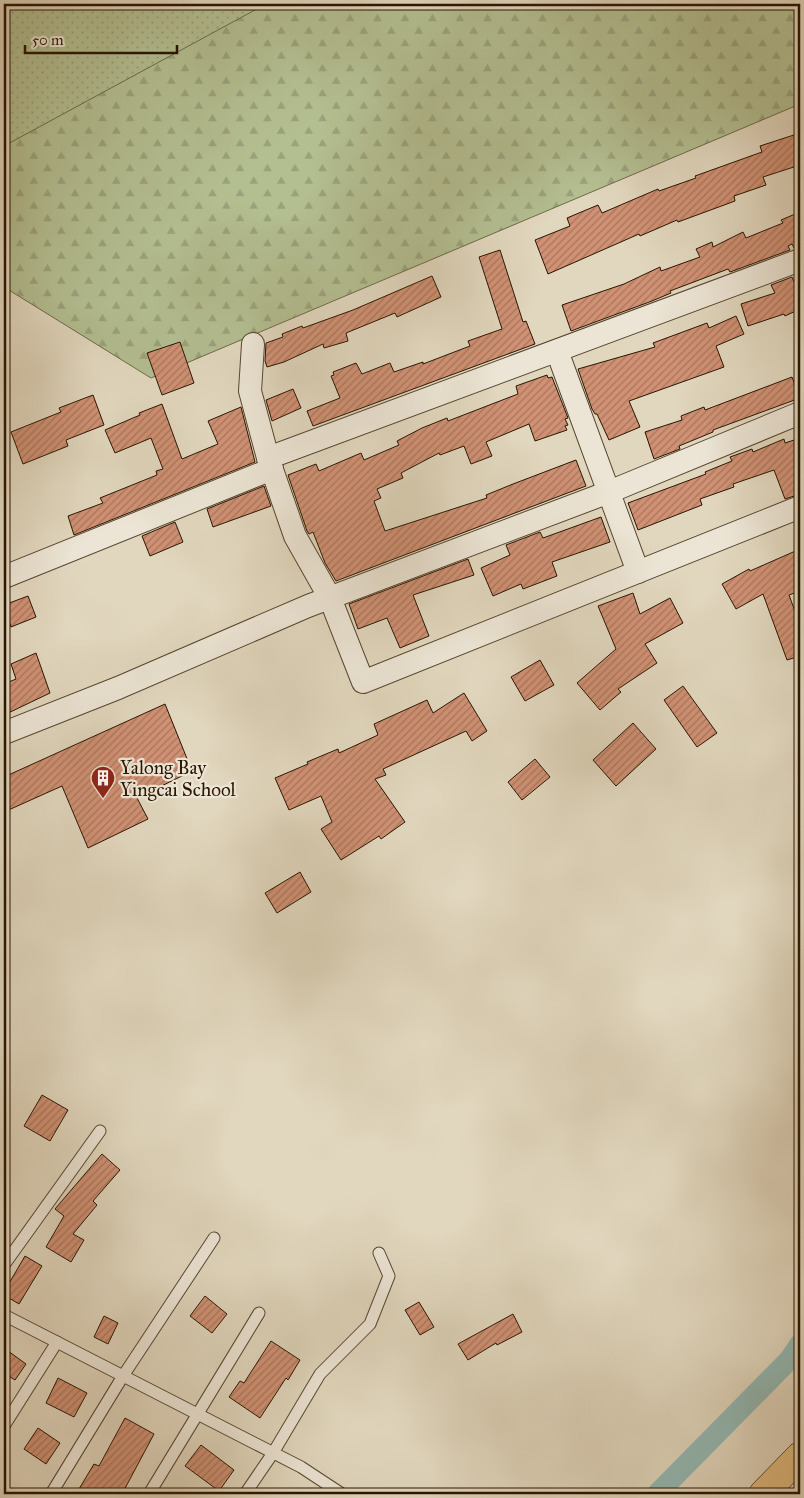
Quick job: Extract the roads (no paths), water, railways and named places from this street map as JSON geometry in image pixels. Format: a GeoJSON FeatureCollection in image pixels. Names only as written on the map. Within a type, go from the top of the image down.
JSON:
{"type":"FeatureCollection","features":[{"type":"Feature","properties":{"kind":"main road"},"geometry":{"type":"LineString","coordinates":[[763,1494],[800,1456]]}},
{"type":"Feature","properties":{"kind":"street"},"geometry":{"type":"LineString","coordinates":[[4,577],[270,463],[556,351],[800,260]]}},
{"type":"Feature","properties":{"kind":"street"},"geometry":{"type":"LineString","coordinates":[[253,344],[250,391],[270,463],[295,536],[330,598],[363,682],[800,507]]}},
{"type":"Feature","properties":{"kind":"street"},"geometry":{"type":"LineString","coordinates":[[556,351],[638,572]]}},
{"type":"Feature","properties":{"kind":"street"},"geometry":{"type":"LineString","coordinates":[[4,733],[118,688],[330,598],[609,492],[800,413]]}},
{"type":"Feature","properties":{"kind":"lane"},"geometry":{"type":"LineString","coordinates":[[4,1265],[100,1131]]}},
{"type":"Feature","properties":{"kind":"lane"},"geometry":{"type":"LineString","coordinates":[[51,1494],[123,1376],[214,1238]]}},
{"type":"Feature","properties":{"kind":"lane"},"geometry":{"type":"LineString","coordinates":[[246,1494],[320,1374],[370,1324],[389,1276],[379,1253]]}},
{"type":"Feature","properties":{"kind":"lane"},"geometry":{"type":"LineString","coordinates":[[149,1494],[259,1313]]}},
{"type":"Feature","properties":{"kind":"lane"},"geometry":{"type":"LineString","coordinates":[[4,1315],[301,1468],[342,1494]]}},
{"type":"Feature","properties":{"kind":"lane"},"geometry":{"type":"LineString","coordinates":[[4,1426],[57,1342]]}},
{"type":"Feature","properties":{"kind":"waterway"},"geometry":{"type":"LineString","coordinates":[[657,1494],[790,1359],[800,1344]]}},
{"type":"Feature","properties":{"kind":"place","name":"Yalong Bay Yingcai School"},"geometry":{"type":"Point","coordinates":[103,799]}}]}
